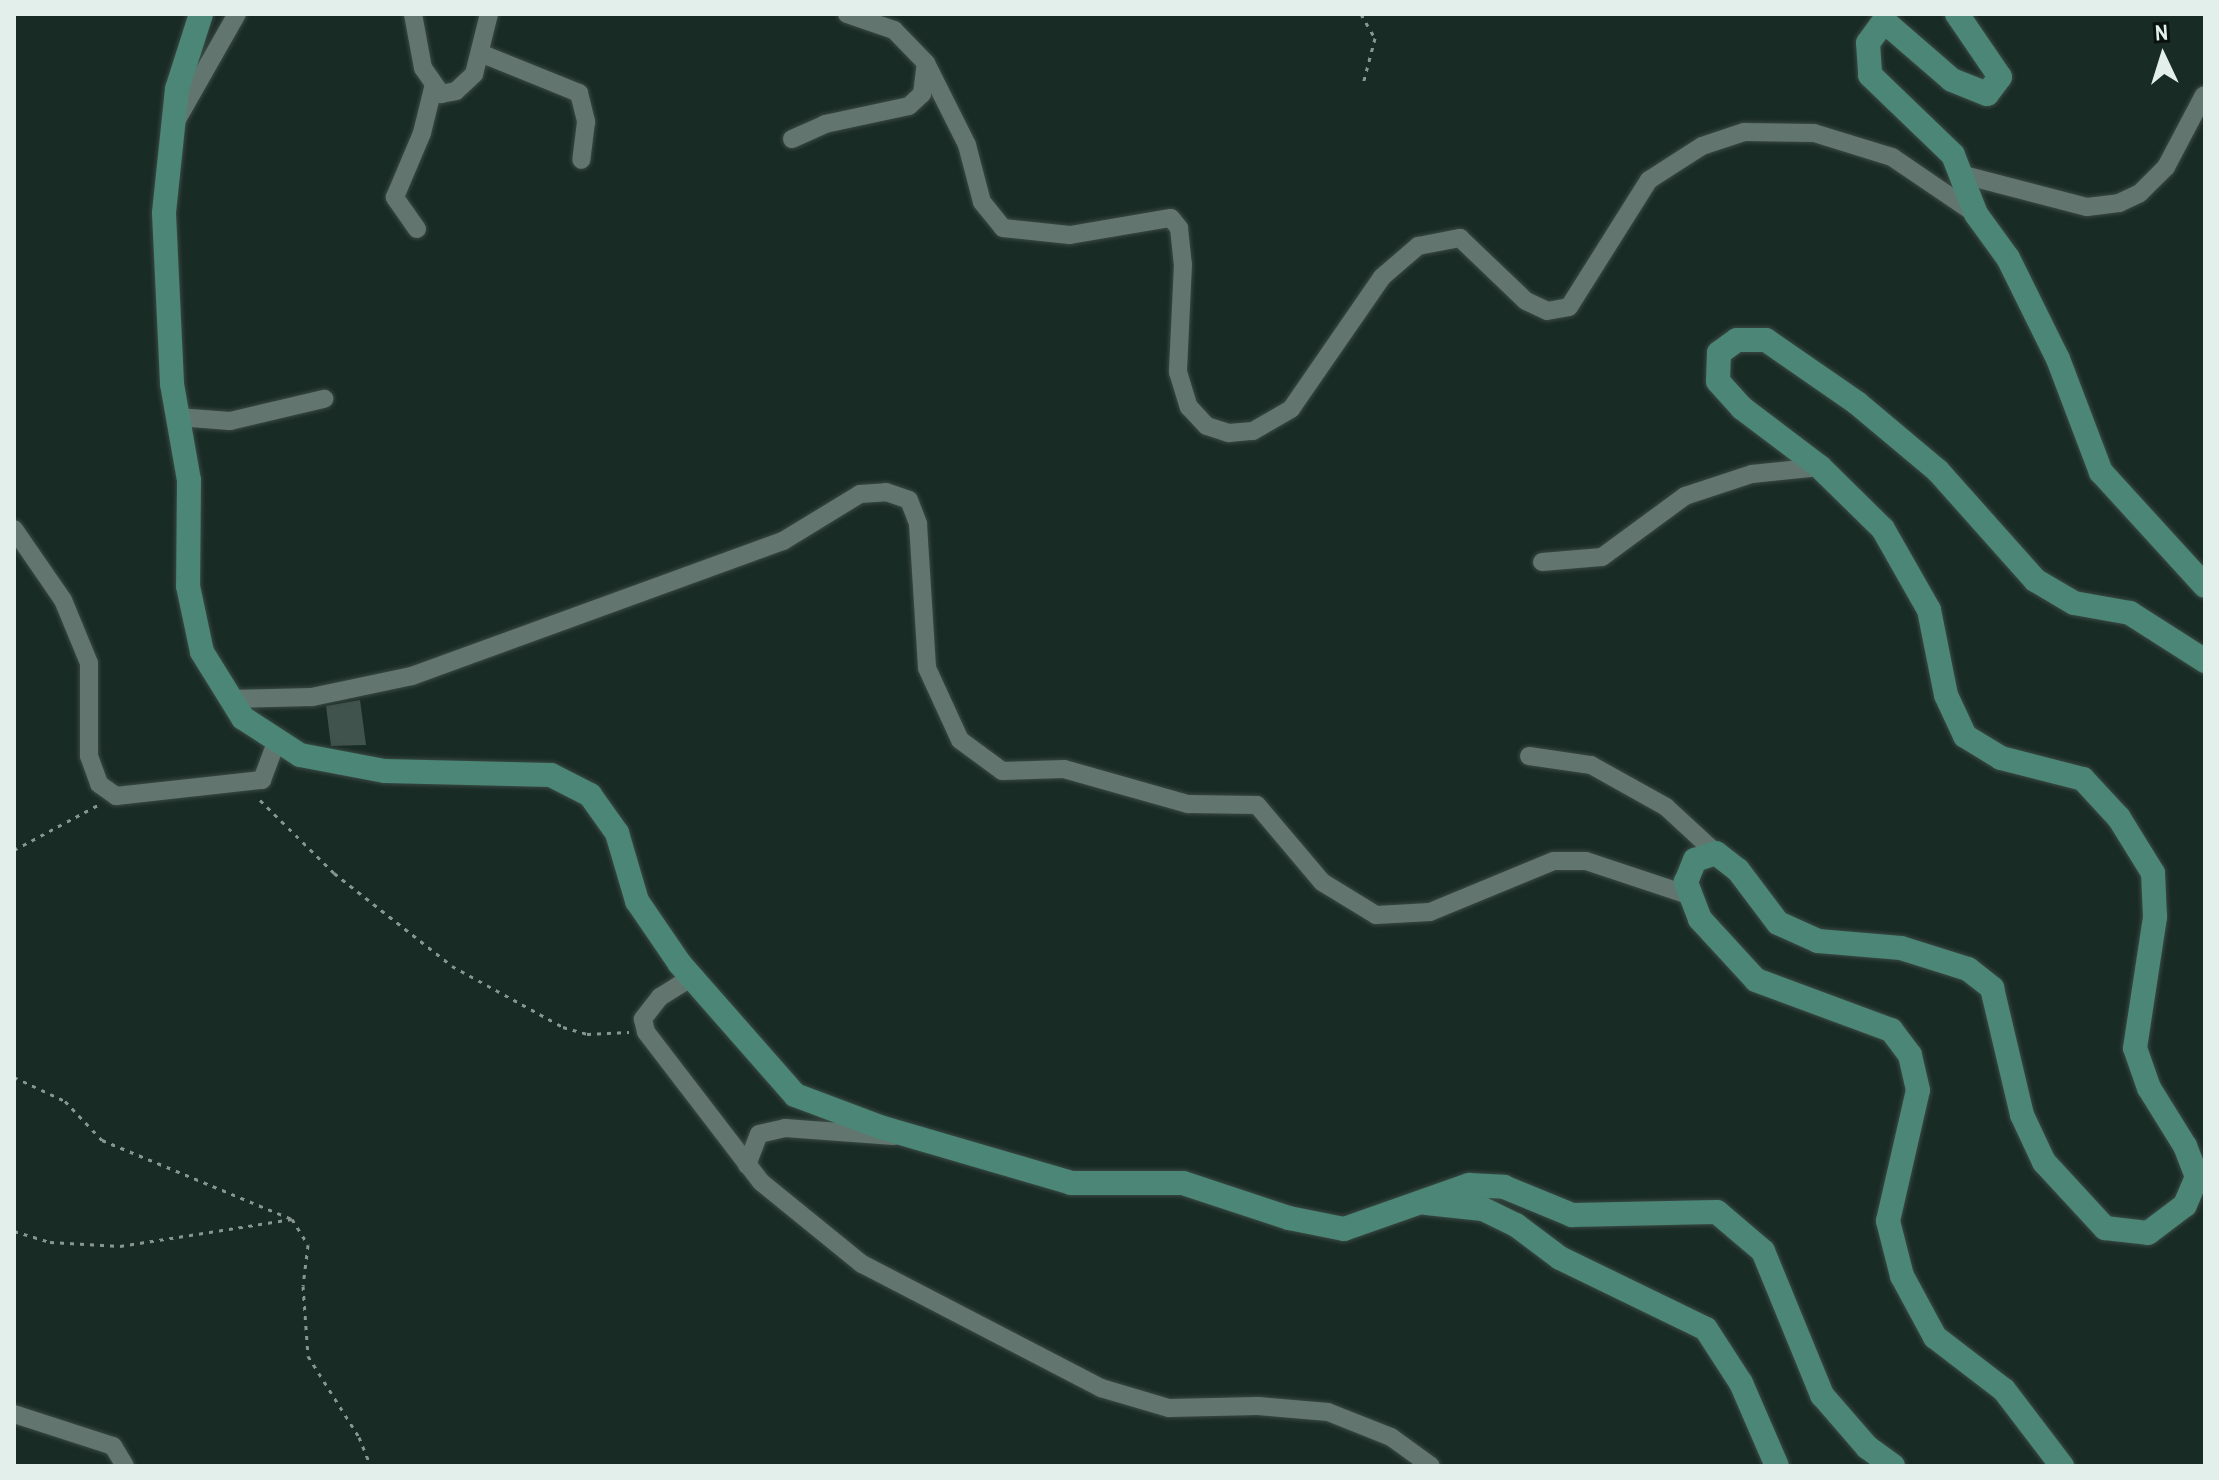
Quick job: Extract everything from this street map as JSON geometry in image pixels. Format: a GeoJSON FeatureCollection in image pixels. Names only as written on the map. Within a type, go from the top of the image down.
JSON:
{"type":"FeatureCollection","features":[{"type":"Feature","properties":{"kind":"street"},"geometry":{"type":"LineString","coordinates":[[201,14],[177,89],[164,213],[177,417],[189,480],[188,586],[202,652],[243,718],[300,755],[385,771],[551,775],[590,795],[617,833],[637,901],[692,977],[795,1095],[911,1137],[1071,1183],[1183,1183],[1289,1218],[1344,1229],[1469,1185],[1504,1187],[1572,1215],[1717,1212],[1763,1251],[1822,1395],[1867,1447],[1893,1466]]}},
{"type":"Feature","properties":{"kind":"street"},"geometry":{"type":"LineString","coordinates":[[173,127],[237,14]]}},
{"type":"Feature","properties":{"kind":"street"},"geometry":{"type":"LineString","coordinates":[[413,14],[423,68],[441,94],[456,91],[474,74],[489,14]]}},
{"type":"Feature","properties":{"kind":"street"},"geometry":{"type":"LineString","coordinates":[[847,14],[894,30],[926,63],[944,89],[967,145],[982,202],[1003,228],[1070,235],[1171,218],[1179,228],[1183,264],[1178,372],[1189,407],[1207,426],[1229,433],[1253,431],[1291,409],[1382,277],[1418,246],[1460,238],[1526,301],[1547,311],[1569,307],[1649,180],[1702,146],[1744,132],[1814,133],[1892,157],[1976,214]]}},
{"type":"Feature","properties":{"kind":"street"},"geometry":{"type":"LineString","coordinates":[[1957,14],[2000,77],[1987,94],[1952,80],[1884,21],[1868,43],[1870,75],[1953,155],[1976,214],[2008,258],[2058,359],[2101,472],[2205,586]]}},
{"type":"Feature","properties":{"kind":"street"},"geometry":{"type":"LineString","coordinates":[[480,53],[579,93],[586,122],[581,160]]}},
{"type":"Feature","properties":{"kind":"street"},"geometry":{"type":"LineString","coordinates":[[792,139],[825,124],[909,106],[922,94],[926,63]]}},
{"type":"Feature","properties":{"kind":"street"},"geometry":{"type":"LineString","coordinates":[[417,229],[395,197],[422,133],[434,84]]}},
{"type":"Feature","properties":{"kind":"street"},"geometry":{"type":"LineString","coordinates":[[1960,174],[2087,207],[2119,203],[2140,193],[2166,167],[2204,95]]}},
{"type":"Feature","properties":{"kind":"street"},"geometry":{"type":"LineString","coordinates":[[1529,756],[1591,765],[1666,807],[1738,870],[1778,923],[1818,941],[1901,948],[1968,969],[1992,988],[2027,1127],[2044,1162],[2105,1228],[2148,1233],[2185,1205],[2197,1177],[2185,1146],[2149,1088],[2135,1048],[2155,917],[2153,873],[2119,818],[2083,779],[2001,758],[1965,736],[1946,695],[1929,610],[1883,529],[1820,467],[1742,408],[1718,381],[1719,353],[1737,340],[1766,340],[1857,403],[1938,471],[2035,580],[2074,603],[2130,613],[2205,661]]}},
{"type":"Feature","properties":{"kind":"street"},"geometry":{"type":"LineString","coordinates":[[177,417],[230,421],[324,399]]}},
{"type":"Feature","properties":{"kind":"street"},"geometry":{"type":"LineString","coordinates":[[1542,562],[1602,557],[1685,496],[1752,474],[1820,467]]}},
{"type":"Feature","properties":{"kind":"street"},"geometry":{"type":"LineString","coordinates":[[231,699],[312,697],[412,676],[783,541],[860,494],[886,492],[909,500],[918,524],[927,668],[960,740],[1002,771],[1064,769],[1188,804],[1257,805],[1322,882],[1376,915],[1430,912],[1554,861],[1586,861],[1691,896]]}},
{"type":"Feature","properties":{"kind":"street"},"geometry":{"type":"LineString","coordinates":[[14,529],[63,600],[89,663],[89,756],[99,784],[116,796],[262,780],[277,740]]}},
{"type":"Feature","properties":{"kind":"street"},"geometry":{"type":"LineString","coordinates":[[1716,853],[1695,860],[1686,882],[1700,919],[1756,980],[1891,1030],[1910,1055],[1918,1090],[1888,1221],[1902,1276],[1935,1337],[2004,1390],[2062,1466]]}},
{"type":"Feature","properties":{"kind":"street"},"geometry":{"type":"LineString","coordinates":[[692,977],[660,997],[643,1019],[646,1032],[761,1182],[862,1264],[1101,1388],[1169,1408],[1258,1406],[1328,1412],[1391,1437],[1431,1466]]}},
{"type":"Feature","properties":{"kind":"street"},"geometry":{"type":"LineString","coordinates":[[747,1165],[759,1134],[785,1128],[911,1137]]}},
{"type":"Feature","properties":{"kind":"street"},"geometry":{"type":"LineString","coordinates":[[1424,1203],[1483,1209],[1516,1225],[1585,1272],[1706,1329],[1741,1383],[1777,1466]]}},
{"type":"Feature","properties":{"kind":"street"},"geometry":{"type":"LineString","coordinates":[[14,1414],[113,1446],[125,1466]]}},
{"type":"Feature","properties":{"kind":"path"},"geometry":{"type":"LineString","coordinates":[[1361,14],[1375,38],[1363,84]]}},
{"type":"Feature","properties":{"kind":"path"},"geometry":{"type":"LineString","coordinates":[[244,782],[334,873],[452,966],[563,1027],[587,1034],[646,1032]]}},
{"type":"Feature","properties":{"kind":"path"},"geometry":{"type":"LineString","coordinates":[[14,850],[116,796]]}},
{"type":"Feature","properties":{"kind":"path"},"geometry":{"type":"LineString","coordinates":[[14,1077],[65,1101],[102,1140],[292,1219],[308,1245],[303,1286],[308,1356],[359,1437],[371,1466]]}},
{"type":"Feature","properties":{"kind":"path"},"geometry":{"type":"LineString","coordinates":[[14,1231],[50,1242],[120,1246],[242,1231],[292,1219]]}},
{"type":"Feature","properties":{"kind":"building"},"geometry":{"type":"Polygon","coordinates":[[[360,700],[366,745],[331,746],[326,706],[360,700]]]}}]}
